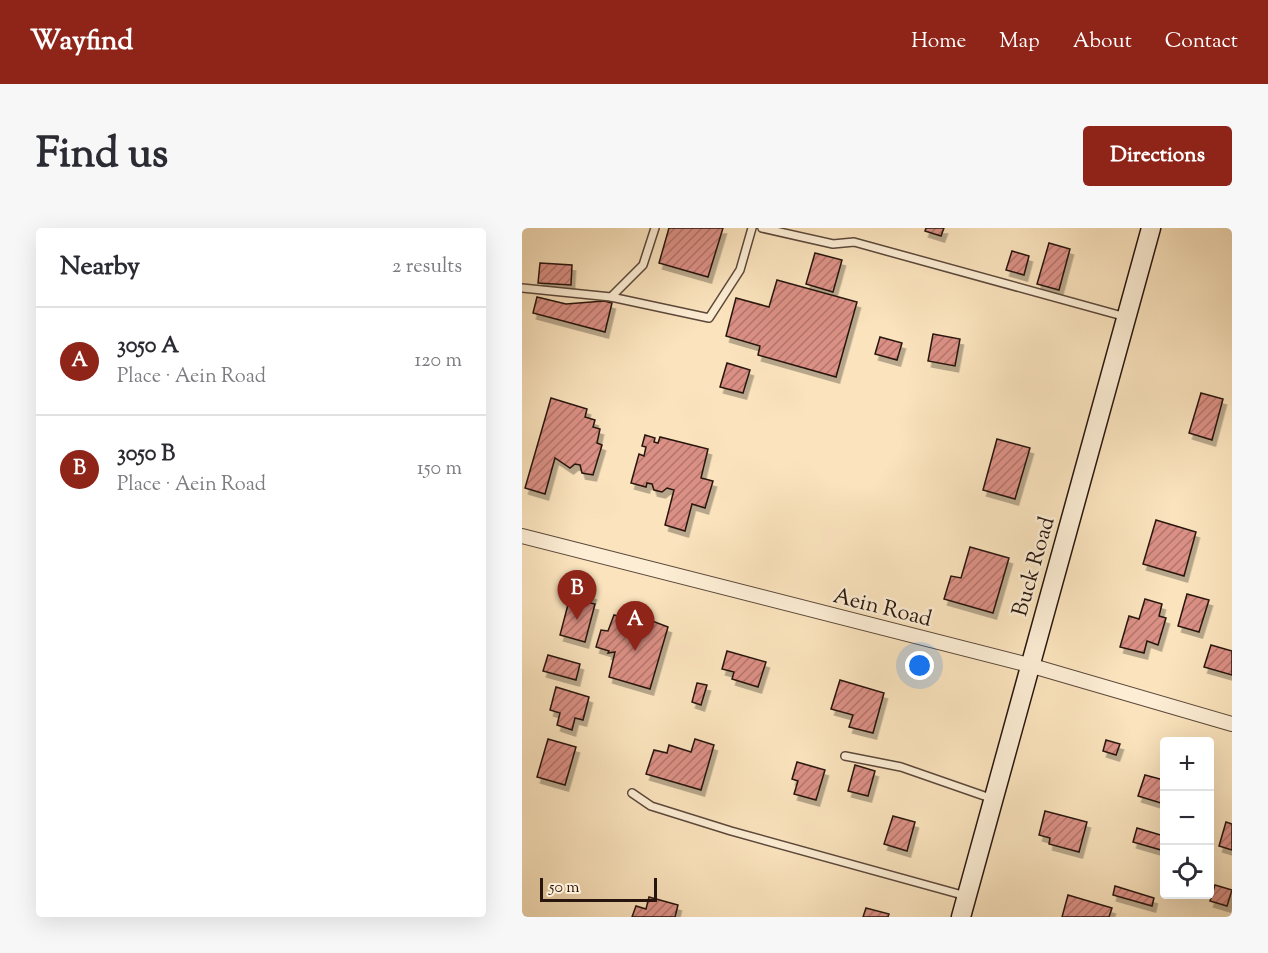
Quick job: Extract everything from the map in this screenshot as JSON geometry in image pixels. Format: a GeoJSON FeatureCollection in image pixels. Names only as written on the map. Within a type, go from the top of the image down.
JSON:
{"type":"FeatureCollection","features":[{"type":"Feature","properties":{"kind":"street","name":"Buck Road"},"geometry":{"type":"LineString","coordinates":[[960,917],[1151,228]]}},
{"type":"Feature","properties":{"kind":"street","name":"Aein Road"},"geometry":{"type":"LineString","coordinates":[[522,536],[1029,665],[1232,724]]}},
{"type":"Feature","properties":{"kind":"lane"},"geometry":{"type":"LineString","coordinates":[[611,297],[643,265],[655,228]]}},
{"type":"Feature","properties":{"kind":"lane"},"geometry":{"type":"LineString","coordinates":[[522,288],[611,297],[709,318],[740,270],[752,228]]}},
{"type":"Feature","properties":{"kind":"lane"},"geometry":{"type":"LineString","coordinates":[[762,228],[833,244],[854,242],[1127,317]]}},
{"type":"Feature","properties":{"kind":"lane"},"geometry":{"type":"LineString","coordinates":[[846,756],[901,767],[993,799]]}},
{"type":"Feature","properties":{"kind":"lane"},"geometry":{"type":"LineString","coordinates":[[632,793],[651,806],[731,831],[966,896]]}},
{"type":"Feature","properties":{"kind":"building"},"geometry":{"type":"Polygon","coordinates":[[[669,228],[723,228],[708,277],[659,263],[669,228]]]}},
{"type":"Feature","properties":{"kind":"building"},"geometry":{"type":"Polygon","coordinates":[[[926,228],[944,228],[941,236],[925,231],[926,228]]]}},
{"type":"Feature","properties":{"kind":"building"},"geometry":{"type":"Polygon","coordinates":[[[1049,243],[1070,249],[1059,290],[1037,284],[1049,243]]]}},
{"type":"Feature","properties":{"kind":"building"},"geometry":{"type":"Polygon","coordinates":[[[1012,251],[1029,256],[1024,275],[1006,270],[1012,251]]]}},
{"type":"Feature","properties":{"kind":"building"},"geometry":{"type":"Polygon","coordinates":[[[815,253],[842,260],[833,292],[806,284],[815,253]]]}},
{"type":"Feature","properties":{"kind":"building"},"geometry":{"type":"Polygon","coordinates":[[[540,263],[572,265],[571,285],[538,283],[540,263]]]}},
{"type":"Feature","properties":{"kind":"building"},"geometry":{"type":"Polygon","coordinates":[[[777,280],[857,302],[836,377],[758,355],[760,346],[726,336],[736,298],[769,307],[777,280]]]}},
{"type":"Feature","properties":{"kind":"building"},"geometry":{"type":"Polygon","coordinates":[[[537,297],[566,304],[604,301],[612,303],[605,332],[533,313],[537,297]]]}},
{"type":"Feature","properties":{"kind":"building"},"geometry":{"type":"Polygon","coordinates":[[[933,334],[960,339],[955,366],[928,361],[933,334]]]}},
{"type":"Feature","properties":{"kind":"building"},"geometry":{"type":"Polygon","coordinates":[[[880,337],[902,343],[897,360],[875,354],[880,337]]]}},
{"type":"Feature","properties":{"kind":"building"},"geometry":{"type":"Polygon","coordinates":[[[727,363],[750,370],[743,393],[720,387],[727,363]]]}},
{"type":"Feature","properties":{"kind":"building"},"geometry":{"type":"Polygon","coordinates":[[[1201,393],[1223,399],[1212,440],[1189,433],[1201,393]]]}},
{"type":"Feature","properties":{"kind":"building"},"geometry":{"type":"Polygon","coordinates":[[[551,398],[587,409],[585,417],[595,420],[593,427],[600,429],[597,443],[602,445],[593,475],[582,473],[580,465],[575,464],[570,468],[555,458],[545,494],[525,488],[551,398]]]}},
{"type":"Feature","properties":{"kind":"building"},"geometry":{"type":"Polygon","coordinates":[[[645,435],[655,438],[654,442],[658,443],[660,437],[708,449],[701,478],[713,481],[705,508],[692,504],[685,531],[665,525],[674,490],[667,488],[662,492],[654,490],[652,484],[647,483],[646,487],[631,483],[639,454],[644,456],[646,447],[642,446],[645,435]]]}},
{"type":"Feature","properties":{"kind":"building"},"geometry":{"type":"Polygon","coordinates":[[[997,439],[1030,448],[1015,499],[983,490],[997,439]]]}},
{"type":"Feature","properties":{"kind":"building"},"geometry":{"type":"Polygon","coordinates":[[[1156,520],[1196,532],[1184,576],[1143,564],[1156,520]]]}},
{"type":"Feature","properties":{"kind":"building"},"geometry":{"type":"Polygon","coordinates":[[[970,547],[1009,558],[993,613],[944,599],[951,576],[961,578],[970,547]]]}},
{"type":"Feature","properties":{"kind":"building"},"geometry":{"type":"Polygon","coordinates":[[[576,589],[593,594],[590,603],[595,604],[585,642],[560,635],[570,597],[574,598],[576,589]]]}},
{"type":"Feature","properties":{"kind":"building"},"geometry":{"type":"Polygon","coordinates":[[[1187,594],[1209,600],[1199,632],[1178,626],[1187,594]]]}},
{"type":"Feature","properties":{"kind":"building"},"geometry":{"type":"Polygon","coordinates":[[[1145,599],[1162,604],[1159,616],[1166,618],[1158,645],[1147,641],[1144,653],[1120,647],[1129,616],[1139,619],[1145,599]]]}},
{"type":"Feature","properties":{"kind":"building"},"geometry":{"type":"Polygon","coordinates":[[[614,615],[638,621],[642,617],[668,627],[650,689],[609,677],[615,652],[608,653],[609,651],[596,647],[601,630],[608,631],[614,615]]]}},
{"type":"Feature","properties":{"kind":"building"},"geometry":{"type":"Polygon","coordinates":[[[1211,645],[1232,651],[1232,675],[1204,667],[1211,645]]]}},
{"type":"Feature","properties":{"kind":"building"},"geometry":{"type":"Polygon","coordinates":[[[727,651],[766,662],[758,687],[732,679],[734,672],[722,669],[727,651]]]}},
{"type":"Feature","properties":{"kind":"building"},"geometry":{"type":"Polygon","coordinates":[[[548,655],[580,664],[576,680],[543,671],[548,655]]]}},
{"type":"Feature","properties":{"kind":"building"},"geometry":{"type":"Polygon","coordinates":[[[840,680],[884,693],[873,733],[849,727],[853,715],[831,709],[840,680]]]}},
{"type":"Feature","properties":{"kind":"building"},"geometry":{"type":"Polygon","coordinates":[[[697,683],[707,685],[701,705],[692,702],[697,683]]]}},
{"type":"Feature","properties":{"kind":"building"},"geometry":{"type":"Polygon","coordinates":[[[556,687],[589,697],[583,720],[575,718],[572,730],[557,725],[560,713],[550,710],[556,687]]]}},
{"type":"Feature","properties":{"kind":"building"},"geometry":{"type":"Polygon","coordinates":[[[548,739],[576,747],[565,785],[537,777],[548,739]]]}},
{"type":"Feature","properties":{"kind":"building"},"geometry":{"type":"Polygon","coordinates":[[[695,739],[714,745],[701,790],[646,774],[654,750],[667,753],[669,745],[691,752],[695,739]]]}},
{"type":"Feature","properties":{"kind":"building"},"geometry":{"type":"Polygon","coordinates":[[[1106,740],[1120,744],[1116,755],[1103,751],[1106,740]]]}},
{"type":"Feature","properties":{"kind":"building"},"geometry":{"type":"Polygon","coordinates":[[[797,762],[825,770],[816,800],[794,794],[798,781],[792,779],[797,762]]]}},
{"type":"Feature","properties":{"kind":"building"},"geometry":{"type":"Polygon","coordinates":[[[855,765],[875,771],[868,796],[848,791],[855,765]]]}},
{"type":"Feature","properties":{"kind":"building"},"geometry":{"type":"Polygon","coordinates":[[[1145,775],[1160,779],[1160,803],[1138,796],[1145,775]]]}},
{"type":"Feature","properties":{"kind":"building"},"geometry":{"type":"Polygon","coordinates":[[[1045,811],[1087,822],[1079,852],[1049,844],[1050,838],[1039,835],[1045,811]]]}},
{"type":"Feature","properties":{"kind":"building"},"geometry":{"type":"Polygon","coordinates":[[[893,816],[915,822],[907,851],[884,844],[893,816]]]}},
{"type":"Feature","properties":{"kind":"building"},"geometry":{"type":"Polygon","coordinates":[[[1226,822],[1232,824],[1232,850],[1219,846],[1226,822]]]}},
{"type":"Feature","properties":{"kind":"building"},"geometry":{"type":"Polygon","coordinates":[[[1137,828],[1160,835],[1160,850],[1133,842],[1137,828]]]}},
{"type":"Feature","properties":{"kind":"building"},"geometry":{"type":"Polygon","coordinates":[[[1215,885],[1232,890],[1227,906],[1210,901],[1214,899],[1215,885]]]}},
{"type":"Feature","properties":{"kind":"building"},"geometry":{"type":"Polygon","coordinates":[[[1115,886],[1154,898],[1152,906],[1113,895],[1115,886]]]}},
{"type":"Feature","properties":{"kind":"building"},"geometry":{"type":"Polygon","coordinates":[[[1068,895],[1112,908],[1109,917],[1062,917],[1068,895]]]}},
{"type":"Feature","properties":{"kind":"building"},"geometry":{"type":"Polygon","coordinates":[[[649,897],[678,905],[675,917],[632,917],[636,906],[646,909],[649,897]]]}},
{"type":"Feature","properties":{"kind":"building"},"geometry":{"type":"Polygon","coordinates":[[[866,908],[889,914],[888,917],[863,917],[866,908]]]}},
{"type":"Feature","properties":{"kind":"place","name":"3050 B"},"geometry":{"type":"Point","coordinates":[577,620]}},
{"type":"Feature","properties":{"kind":"place","name":"3050 A"},"geometry":{"type":"Point","coordinates":[635,651]}}]}
